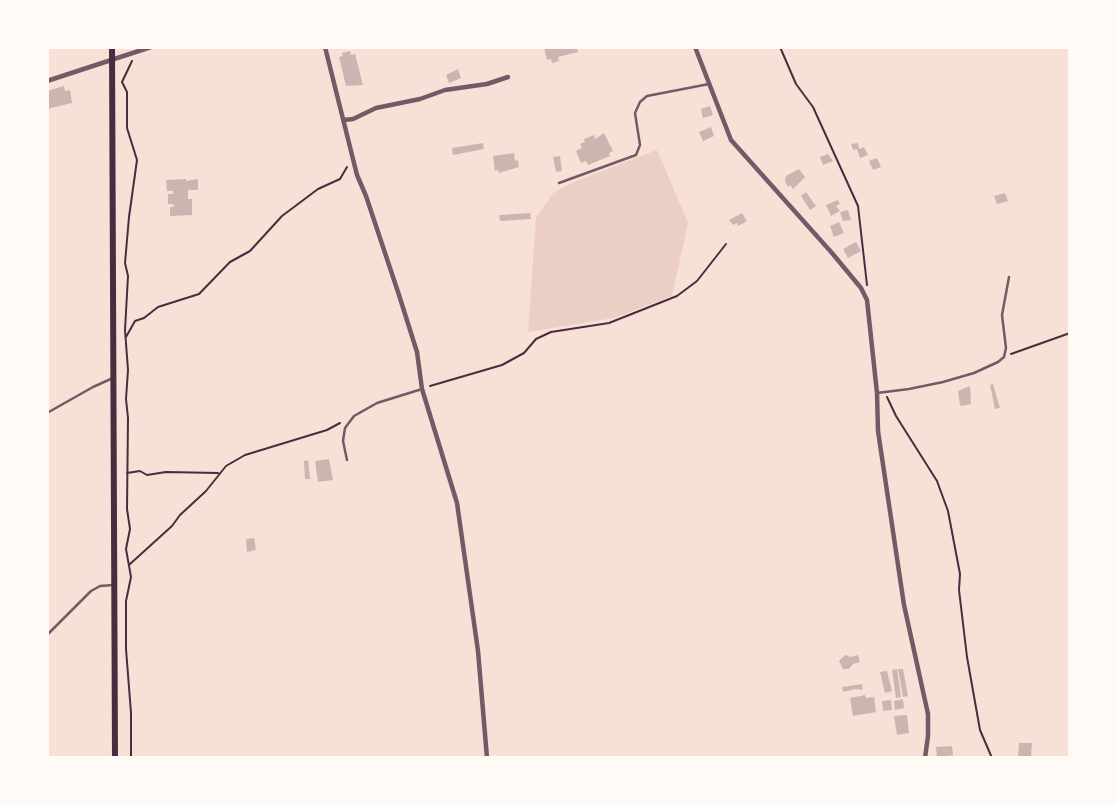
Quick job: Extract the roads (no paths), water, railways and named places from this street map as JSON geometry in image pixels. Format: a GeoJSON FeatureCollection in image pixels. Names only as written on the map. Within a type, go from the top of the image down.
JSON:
{"type":"FeatureCollection","features":[{"type":"Feature","properties":{"kind":"main road"},"geometry":{"type":"LineString","coordinates":[[112,47],[115,758]]}},
{"type":"Feature","properties":{"kind":"street"},"geometry":{"type":"LineString","coordinates":[[47,81],[151,47]]}},
{"type":"Feature","properties":{"kind":"street"},"geometry":{"type":"LineString","coordinates":[[325,47],[351,155],[410,329],[422,389],[460,519],[478,651],[487,758]]}},
{"type":"Feature","properties":{"kind":"street"},"geometry":{"type":"LineString","coordinates":[[695,47],[731,140],[832,253],[861,288],[867,300],[877,393],[878,431],[904,605],[928,714],[925,758]]}},
{"type":"Feature","properties":{"kind":"street"},"geometry":{"type":"LineString","coordinates":[[344,120],[353,119],[376,108],[401,104],[445,90],[472,87],[508,76]]}},
{"type":"Feature","properties":{"kind":"lane"},"geometry":{"type":"LineString","coordinates":[[559,183],[636,155],[640,145],[635,113],[640,102],[648,96],[709,84]]}},
{"type":"Feature","properties":{"kind":"lane"},"geometry":{"type":"LineString","coordinates":[[877,393],[943,382],[974,373],[1004,357],[1006,348],[1002,316],[1009,277]]}},
{"type":"Feature","properties":{"kind":"lane"},"geometry":{"type":"LineString","coordinates":[[47,413],[113,378]]}},
{"type":"Feature","properties":{"kind":"lane"},"geometry":{"type":"LineString","coordinates":[[347,460],[343,441],[345,428],[354,416],[377,403],[422,389]]}},
{"type":"Feature","properties":{"kind":"lane"},"geometry":{"type":"LineString","coordinates":[[47,635],[91,591],[100,586],[114,586]]}}]}
